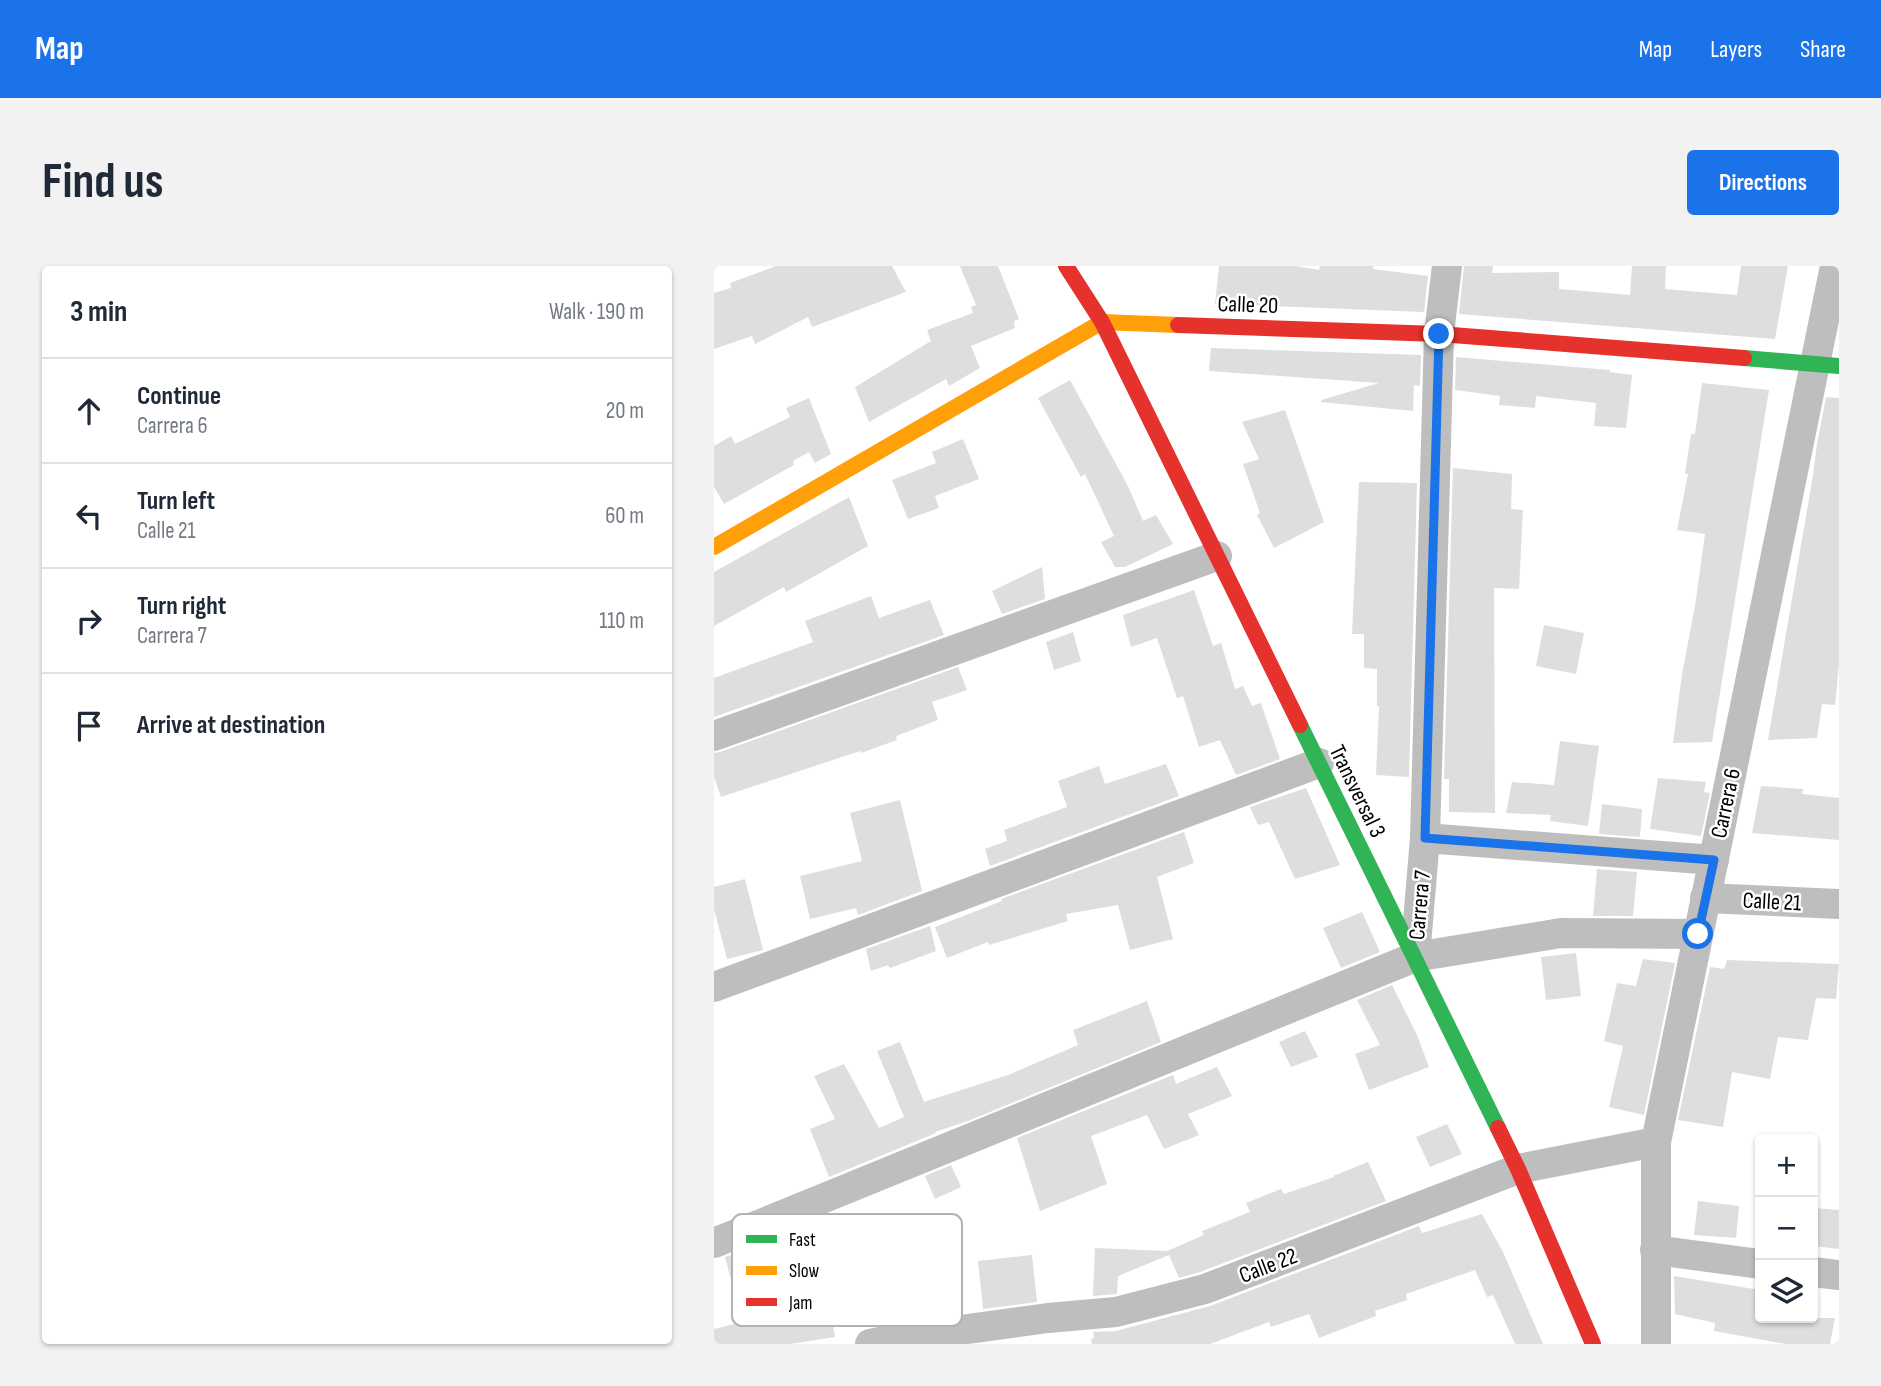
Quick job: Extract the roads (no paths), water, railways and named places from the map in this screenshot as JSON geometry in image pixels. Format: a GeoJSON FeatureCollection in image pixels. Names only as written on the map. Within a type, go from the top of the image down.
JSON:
{"type":"FeatureCollection","features":[{"type":"Feature","properties":{"kind":"street","name":"Transversal 3"},"geometry":{"type":"LineString","coordinates":[[1066,266],[1102,322],[1415,957],[1518,1169],[1593,1344]]}},
{"type":"Feature","properties":{"kind":"street","name":"Carrera 7"},"geometry":{"type":"LineString","coordinates":[[1415,957],[1425,838],[1439,334],[1447,266]]}},
{"type":"Feature","properties":{"kind":"street","name":"Carrera 6"},"geometry":{"type":"LineString","coordinates":[[1656,1344],[1656,1142],[1705,898],[1827,365],[1835,266]]}},
{"type":"Feature","properties":{"kind":"street","name":"Calle 20"},"geometry":{"type":"LineString","coordinates":[[1102,322],[1439,334],[1827,365]]}},
{"type":"Feature","properties":{"kind":"street"},"geometry":{"type":"LineString","coordinates":[[714,547],[1102,322]]}},
{"type":"Feature","properties":{"kind":"street"},"geometry":{"type":"LineString","coordinates":[[714,736],[1217,556]]}},
{"type":"Feature","properties":{"kind":"street"},"geometry":{"type":"LineString","coordinates":[[714,987],[1319,763]]}},
{"type":"Feature","properties":{"kind":"street"},"geometry":{"type":"LineString","coordinates":[[1425,838],[1714,860]]}},
{"type":"Feature","properties":{"kind":"street","name":"Calle 21"},"geometry":{"type":"LineString","coordinates":[[1705,898],[1839,904]]}},
{"type":"Feature","properties":{"kind":"street"},"geometry":{"type":"LineString","coordinates":[[785,1214],[1415,957],[1562,933],[1698,934]]}},
{"type":"Feature","properties":{"kind":"street","name":"Calle 22"},"geometry":{"type":"LineString","coordinates":[[870,1344],[1035,1320],[1116,1312],[1205,1289],[1518,1169],[1656,1142]]}},
{"type":"Feature","properties":{"kind":"street"},"geometry":{"type":"LineString","coordinates":[[714,1243],[732,1236]]}},
{"type":"Feature","properties":{"kind":"street"},"geometry":{"type":"LineString","coordinates":[[1655,1250],[1755,1264]]}},
{"type":"Feature","properties":{"kind":"street"},"geometry":{"type":"LineString","coordinates":[[1818,1273],[1839,1275]]}}]}
